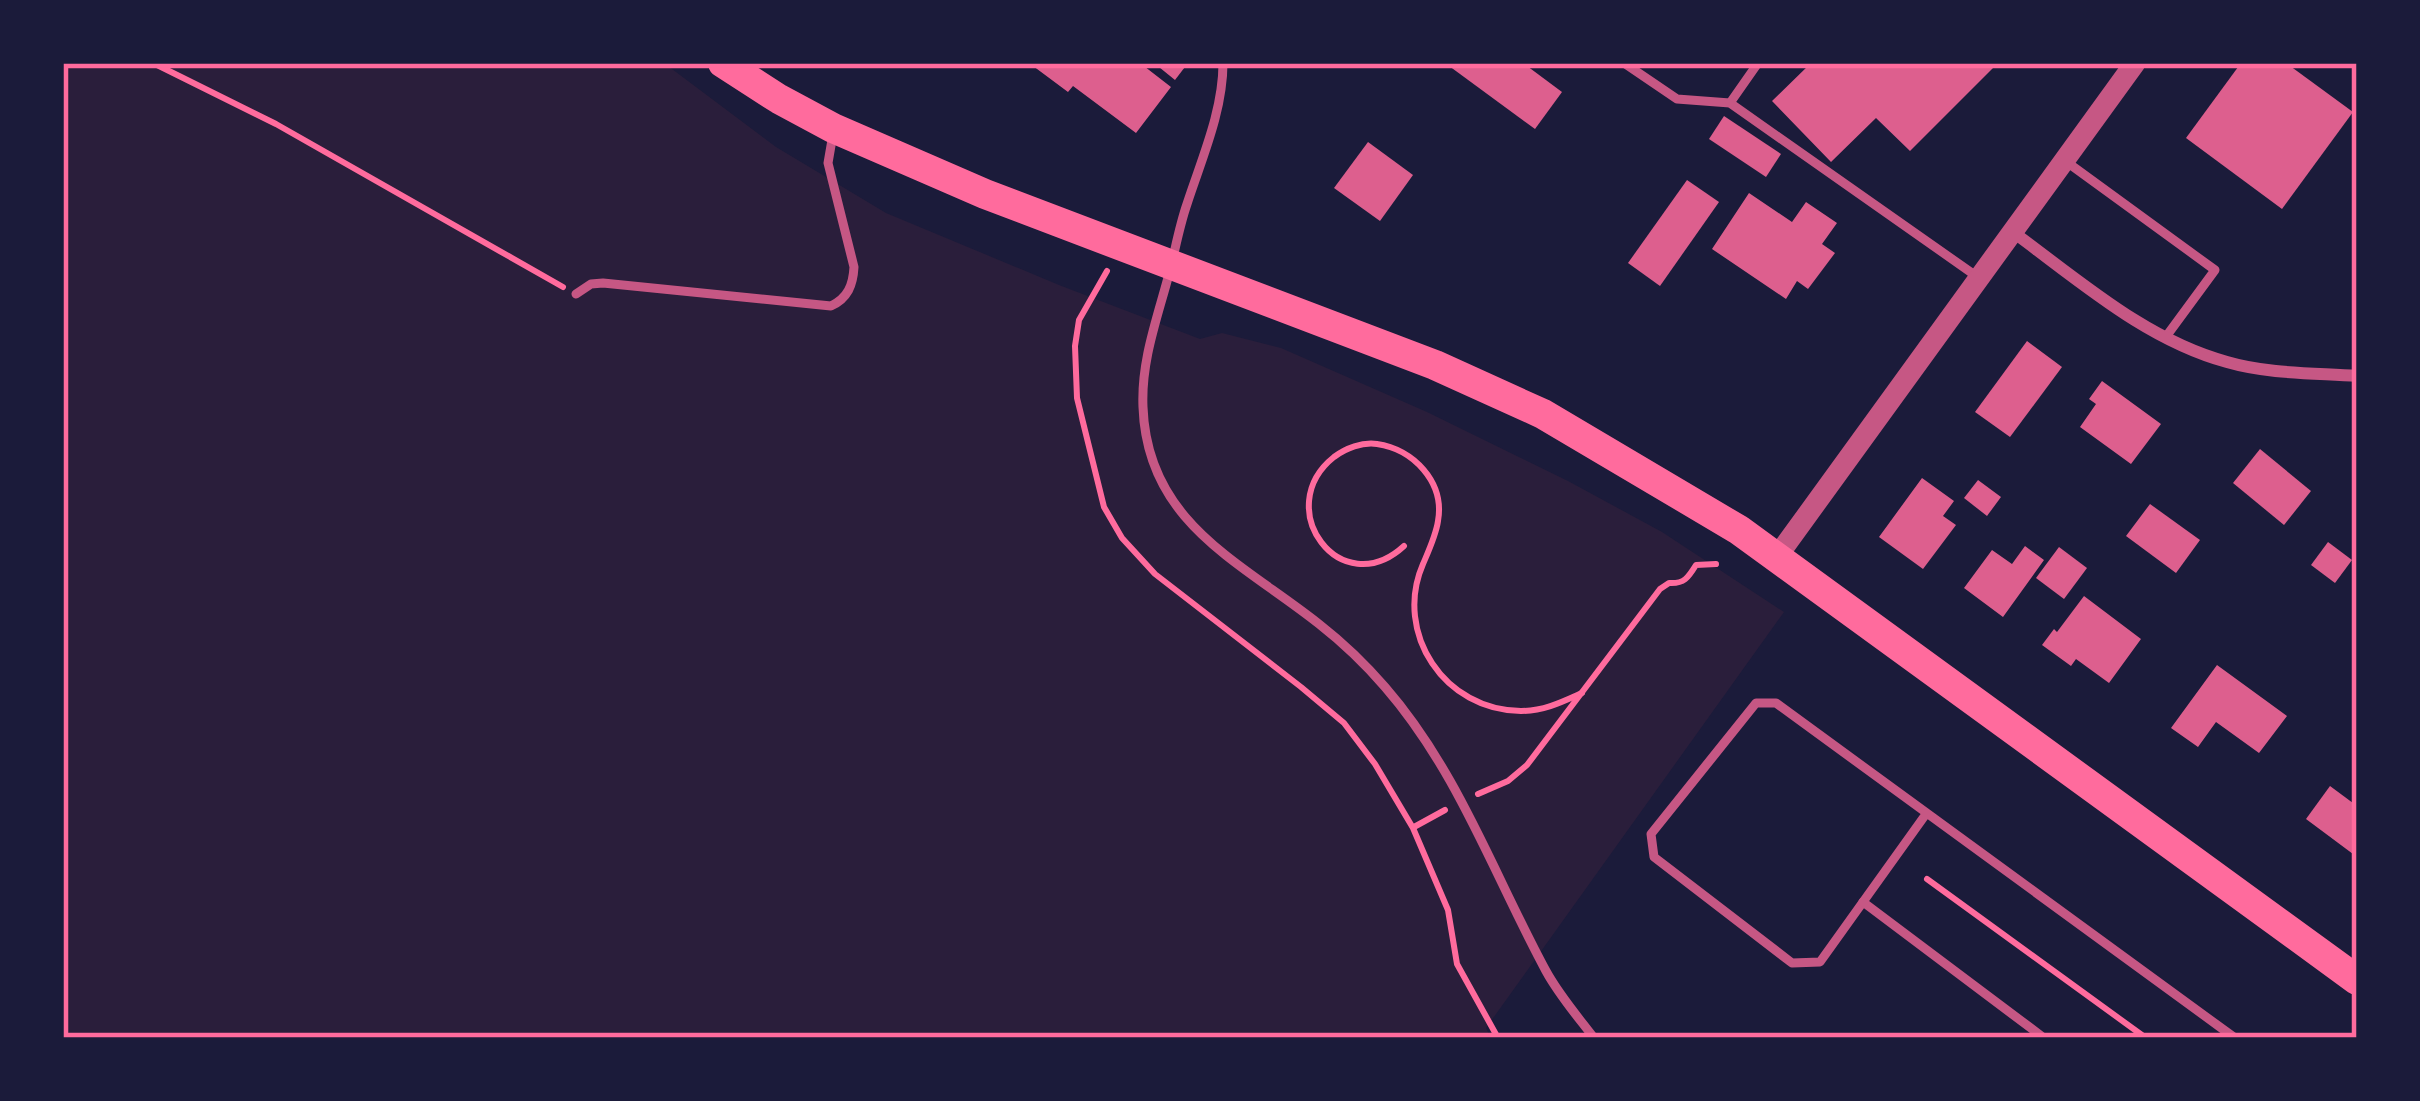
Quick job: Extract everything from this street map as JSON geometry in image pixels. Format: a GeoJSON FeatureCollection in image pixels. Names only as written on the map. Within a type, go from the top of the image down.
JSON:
{"type":"FeatureCollection","features":[{"type":"Feature","properties":{"kind":"main road"},"geometry":{"type":"LineString","coordinates":[[723,63],[833,128],[985,194],[1494,389],[1543,414],[1738,530],[2357,980]]}},
{"type":"Feature","properties":{"kind":"street"},"geometry":{"type":"LineString","coordinates":[[1775,558],[2135,63]]}},
{"type":"Feature","properties":{"kind":"street"},"geometry":{"type":"LineString","coordinates":[[2013,232],[2165,338],[2230,364],[2357,376]]}},
{"type":"Feature","properties":{"kind":"lane"},"geometry":{"type":"LineString","coordinates":[[1223,63],[1212,132],[1185,210],[1143,369],[1149,446],[1173,502],[1200,535],[1320,625],[1384,685],[1437,754],[1549,976],[1594,1038]]}},
{"type":"Feature","properties":{"kind":"lane"},"geometry":{"type":"LineString","coordinates":[[1624,63],[1677,99],[1730,103],[1979,278]]}},
{"type":"Feature","properties":{"kind":"lane"},"geometry":{"type":"LineString","coordinates":[[1730,103],[1758,63]]}},
{"type":"Feature","properties":{"kind":"lane"},"geometry":{"type":"LineString","coordinates":[[576,294],[591,284],[603,284],[776,302],[831,306],[841,302],[854,279],[854,267],[828,164],[833,128]]}},
{"type":"Feature","properties":{"kind":"lane"},"geometry":{"type":"LineString","coordinates":[[2064,160],[2215,270],[2165,338]]}},
{"type":"Feature","properties":{"kind":"lane"},"geometry":{"type":"LineString","coordinates":[[1926,814],[1820,962],[1792,963],[1654,856],[1651,834],[1756,703],[1777,703],[2235,1038]]}},
{"type":"Feature","properties":{"kind":"lane"},"geometry":{"type":"LineString","coordinates":[[1863,902],[2044,1038]]}},
{"type":"Feature","properties":{"kind":"path"},"geometry":{"type":"LineString","coordinates":[[153,63],[277,124],[576,294]]}},
{"type":"Feature","properties":{"kind":"path"},"geometry":{"type":"LineString","coordinates":[[1120,246],[1079,320],[1076,346],[1077,398],[1104,507],[1122,538],[1155,574],[1344,723],[1375,764],[1413,828],[1448,910],[1457,964],[1498,1038]]}},
{"type":"Feature","properties":{"kind":"path"},"geometry":{"type":"LineString","coordinates":[[1404,546],[1387,559],[1369,564],[1339,560],[1323,544],[1309,515],[1308,495],[1316,477],[1340,452],[1372,443],[1410,456],[1429,474],[1436,491],[1438,521],[1416,580],[1415,629],[1422,650],[1442,677],[1461,693],[1508,711],[1547,708],[1582,693]]}},
{"type":"Feature","properties":{"kind":"path"},"geometry":{"type":"LineString","coordinates":[[1413,828],[1508,781],[1527,765],[1660,589],[1688,578],[1696,565],[1716,564]]}},
{"type":"Feature","properties":{"kind":"path"},"geometry":{"type":"LineString","coordinates":[[1927,879],[2146,1038]]}},
{"type":"Feature","properties":{"kind":"shaded area"},"geometry":{"type":"Polygon","coordinates":[[[63,63],[664,63],[776,147],[886,213],[1200,339],[1222,333],[1281,348],[1427,412],[1662,532],[1784,612],[1486,1028],[1491,1038],[63,1038],[63,63]]]}},
{"type":"Feature","properties":{"kind":"building"},"geometry":{"type":"Polygon","coordinates":[[[1029,63],[1140,63],[1171,87],[1136,133],[1073,86],[1068,92],[1029,63]]]}},
{"type":"Feature","properties":{"kind":"building"},"geometry":{"type":"Polygon","coordinates":[[[1154,63],[1188,63],[1175,80],[1154,63]]]}},
{"type":"Feature","properties":{"kind":"building"},"geometry":{"type":"Polygon","coordinates":[[[1445,63],[1523,63],[1562,92],[1535,129],[1445,63]]]}},
{"type":"Feature","properties":{"kind":"building"},"geometry":{"type":"Polygon","coordinates":[[[1811,63],[1998,63],[1910,151],[1876,118],[1831,162],[1772,101],[1811,63]]]}},
{"type":"Feature","properties":{"kind":"building"},"geometry":{"type":"Polygon","coordinates":[[[2241,63],[2286,63],[2353,112],[2282,209],[2186,138],[2241,63]]]}},
{"type":"Feature","properties":{"kind":"building"},"geometry":{"type":"Polygon","coordinates":[[[1724,116],[1781,154],[1766,177],[1709,139],[1724,116]]]}},
{"type":"Feature","properties":{"kind":"building"},"geometry":{"type":"Polygon","coordinates":[[[1368,142],[1413,175],[1380,221],[1334,188],[1368,142]]]}},
{"type":"Feature","properties":{"kind":"building"},"geometry":{"type":"Polygon","coordinates":[[[1687,180],[1719,202],[1660,286],[1628,263],[1687,180]]]}},
{"type":"Feature","properties":{"kind":"building"},"geometry":{"type":"Polygon","coordinates":[[[1749,193],[1792,222],[1806,202],[1837,223],[1822,244],[1835,253],[1808,289],[1797,281],[1786,299],[1712,249],[1749,193]]]}},
{"type":"Feature","properties":{"kind":"building"},"geometry":{"type":"Polygon","coordinates":[[[2027,341],[2062,367],[2010,437],[1975,412],[2027,341]]]}},
{"type":"Feature","properties":{"kind":"building"},"geometry":{"type":"Polygon","coordinates":[[[2102,381],[2161,424],[2131,464],[2080,427],[2096,404],[2089,399],[2102,381]]]}},
{"type":"Feature","properties":{"kind":"building"},"geometry":{"type":"Polygon","coordinates":[[[2260,449],[2311,491],[2284,525],[2233,483],[2260,449]]]}},
{"type":"Feature","properties":{"kind":"building"},"geometry":{"type":"Polygon","coordinates":[[[1922,478],[1954,501],[1943,516],[1956,525],[1923,569],[1879,537],[1922,478]]]}},
{"type":"Feature","properties":{"kind":"building"},"geometry":{"type":"Polygon","coordinates":[[[1978,480],[2001,497],[1987,516],[1964,498],[1978,480]]]}},
{"type":"Feature","properties":{"kind":"building"},"geometry":{"type":"Polygon","coordinates":[[[2150,504],[2200,540],[2176,573],[2126,536],[2150,504]]]}},
{"type":"Feature","properties":{"kind":"building"},"geometry":{"type":"Polygon","coordinates":[[[2328,542],[2352,560],[2335,583],[2311,565],[2328,542]]]}},
{"type":"Feature","properties":{"kind":"building"},"geometry":{"type":"Polygon","coordinates":[[[2025,546],[2044,560],[2003,617],[1964,588],[1992,550],[2012,564],[2025,546]]]}},
{"type":"Feature","properties":{"kind":"building"},"geometry":{"type":"Polygon","coordinates":[[[2059,547],[2087,568],[2064,599],[2036,578],[2059,547]]]}},
{"type":"Feature","properties":{"kind":"building"},"geometry":{"type":"Polygon","coordinates":[[[2084,596],[2141,639],[2109,683],[2076,659],[2071,666],[2042,645],[2084,596]]]}},
{"type":"Feature","properties":{"kind":"building"},"geometry":{"type":"Polygon","coordinates":[[[2217,665],[2287,716],[2259,753],[2216,722],[2198,747],[2171,728],[2217,665]]]}},
{"type":"Feature","properties":{"kind":"building"},"geometry":{"type":"Polygon","coordinates":[[[2330,786],[2357,806],[2357,857],[2306,819],[2330,786]]]}}]}
